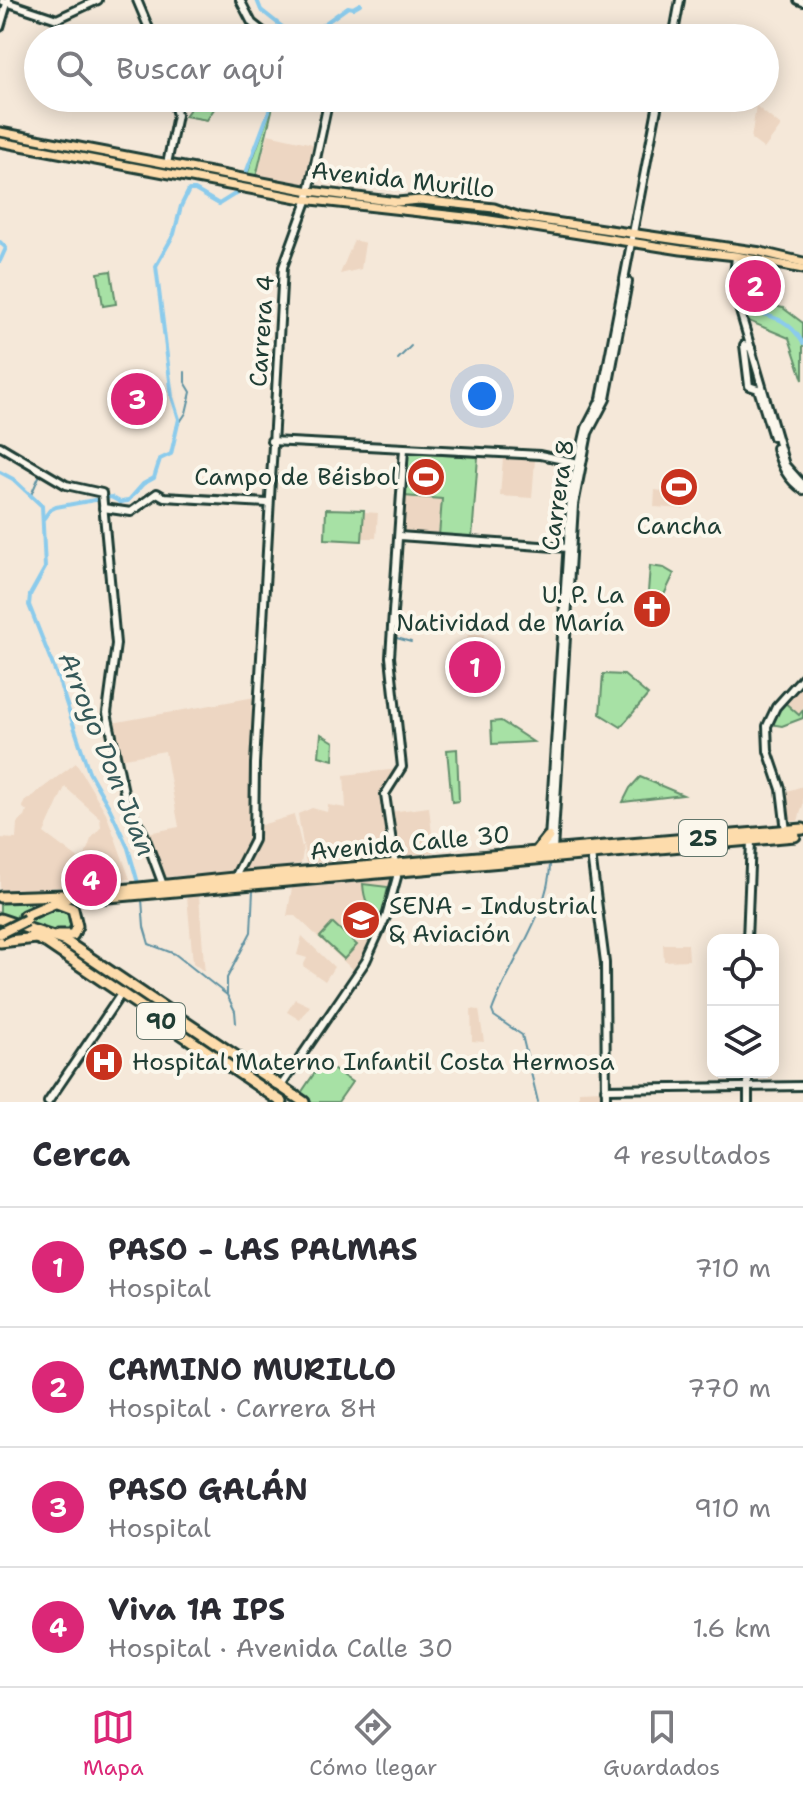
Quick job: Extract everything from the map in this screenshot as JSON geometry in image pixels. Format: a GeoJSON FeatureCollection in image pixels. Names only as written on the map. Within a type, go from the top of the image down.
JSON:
{"type":"FeatureCollection","features":[{"type":"Feature","properties":{"kind":"highway","name":"Avenida Calle 30"},"geometry":{"type":"LineString","coordinates":[[26,916],[71,895],[158,882],[252,881],[803,832]]}},
{"type":"Feature","properties":{"kind":"highway"},"geometry":{"type":"LineString","coordinates":[[536,852],[548,837]]}},
{"type":"Feature","properties":{"kind":"highway","name":"Avenida Calle 30"},"geometry":{"type":"LineString","coordinates":[[396,868],[536,852],[591,854],[750,837]]}},
{"type":"Feature","properties":{"kind":"highway","name":"Avenida Calle 30"},"geometry":{"type":"LineString","coordinates":[[26,916],[57,903],[234,882]]}},
{"type":"Feature","properties":{"kind":"highway"},"geometry":{"type":"LineString","coordinates":[[0,899],[71,895]]}},
{"type":"Feature","properties":{"kind":"highway"},"geometry":{"type":"LineString","coordinates":[[0,899],[27,900],[32,907],[26,916]]}},
{"type":"Feature","properties":{"kind":"highway"},"geometry":{"type":"LineString","coordinates":[[0,942],[38,935],[68,936],[75,933],[74,911],[67,905],[57,903]]}},
{"type":"Feature","properties":{"kind":"highway","name":"25"},"geometry":{"type":"LineString","coordinates":[[0,926],[26,916]]}},
{"type":"Feature","properties":{"kind":"highway","name":"90"},"geometry":{"type":"LineString","coordinates":[[0,926],[65,941],[304,1102]]}},
{"type":"Feature","properties":{"kind":"highway","name":"90"},"geometry":{"type":"LineString","coordinates":[[38,935],[278,1099]]}},
{"type":"Feature","properties":{"kind":"highway"},"geometry":{"type":"LineString","coordinates":[[73,961],[80,962],[85,955]]}},
{"type":"Feature","properties":{"kind":"highway"},"geometry":{"type":"LineString","coordinates":[[88,971],[87,963],[95,961]]}},
{"type":"Feature","properties":{"kind":"highway"},"geometry":{"type":"LineString","coordinates":[[263,1089],[269,1086],[269,1079]]}},
{"type":"Feature","properties":{"kind":"highway"},"geometry":{"type":"LineString","coordinates":[[278,1099],[274,1090],[281,1086]]}},
{"type":"Feature","properties":{"kind":"main road","name":"Avenida Murillo"},"geometry":{"type":"LineString","coordinates":[[0,132],[306,195],[397,202],[420,200],[494,208],[520,217],[763,253],[803,262]]}},
{"type":"Feature","properties":{"kind":"main road","name":"Avenida Murillo"},"geometry":{"type":"LineString","coordinates":[[0,142],[306,195],[736,256],[803,269]]}},
{"type":"Feature","properties":{"kind":"street"},"geometry":{"type":"LineString","coordinates":[[5,1],[57,19],[98,0]]}},
{"type":"Feature","properties":{"kind":"street"},"geometry":{"type":"LineString","coordinates":[[137,0],[147,24]]}},
{"type":"Feature","properties":{"kind":"street"},"geometry":{"type":"LineString","coordinates":[[238,0],[248,24]]}},
{"type":"Feature","properties":{"kind":"street"},"geometry":{"type":"LineString","coordinates":[[238,0],[253,24]]}},
{"type":"Feature","properties":{"kind":"street"},"geometry":{"type":"LineString","coordinates":[[675,24],[679,0]]}},
{"type":"Feature","properties":{"kind":"street"},"geometry":{"type":"LineString","coordinates":[[0,9],[5,1]]}},
{"type":"Feature","properties":{"kind":"street"},"geometry":{"type":"LineString","coordinates":[[0,27],[5,1]]}},
{"type":"Feature","properties":{"kind":"street"},"geometry":{"type":"LineString","coordinates":[[167,164],[176,112]]}},
{"type":"Feature","properties":{"kind":"street","name":"Carrera 4"},"geometry":{"type":"LineString","coordinates":[[234,882],[255,837],[255,764],[279,267],[306,195],[324,112]]}},
{"type":"Feature","properties":{"kind":"street","name":"Carrera 8"},"geometry":{"type":"LineString","coordinates":[[550,854],[571,494],[586,428],[601,399],[658,112]]}},
{"type":"Feature","properties":{"kind":"street"},"geometry":{"type":"LineString","coordinates":[[736,256],[733,287],[783,466]]}},
{"type":"Feature","properties":{"kind":"street"},"geometry":{"type":"LineString","coordinates":[[748,346],[749,386],[758,389],[783,466],[803,488]]}},
{"type":"Feature","properties":{"kind":"street"},"geometry":{"type":"LineString","coordinates":[[272,441],[540,455],[579,463]]}},
{"type":"Feature","properties":{"kind":"street","name":"Carrera 4"},"geometry":{"type":"LineString","coordinates":[[265,572],[272,441]]}},
{"type":"Feature","properties":{"kind":"street"},"geometry":{"type":"LineString","coordinates":[[0,446],[66,485],[131,512],[157,493],[164,497],[267,503]]}},
{"type":"Feature","properties":{"kind":"street"},"geometry":{"type":"LineString","coordinates":[[281,1086],[366,961],[397,883],[385,794],[402,767],[390,657],[404,449]]}},
{"type":"Feature","properties":{"kind":"street"},"geometry":{"type":"LineString","coordinates":[[103,500],[116,644],[107,713],[126,801],[146,838],[158,882]]}},
{"type":"Feature","properties":{"kind":"street"},"geometry":{"type":"LineString","coordinates":[[399,536],[570,548]]}},
{"type":"Feature","properties":{"kind":"street","name":"Carrera 8"},"geometry":{"type":"LineString","coordinates":[[550,854],[548,837],[570,548]]}},
{"type":"Feature","properties":{"kind":"street"},"geometry":{"type":"LineString","coordinates":[[787,834],[781,789],[768,751],[767,726],[776,707],[803,677]]}},
{"type":"Feature","properties":{"kind":"street"},"geometry":{"type":"LineString","coordinates":[[747,934],[750,837]]}},
{"type":"Feature","properties":{"kind":"street"},"geometry":{"type":"LineString","coordinates":[[591,854],[605,963],[606,1102]]}},
{"type":"Feature","properties":{"kind":"street"},"geometry":{"type":"LineString","coordinates":[[62,1102],[50,1099],[121,994]]}},
{"type":"Feature","properties":{"kind":"street"},"geometry":{"type":"LineString","coordinates":[[748,1078],[748,1102]]}},
{"type":"Feature","properties":{"kind":"street"},"geometry":{"type":"LineString","coordinates":[[605,1089],[803,1086]]}},
{"type":"Feature","properties":{"kind":"shaded area"},"geometry":{"type":"Polygon","coordinates":[[[755,112],[764,112],[781,126],[764,149],[751,139],[755,112]]]}},
{"type":"Feature","properties":{"kind":"shaded area"},"geometry":{"type":"Polygon","coordinates":[[[268,134],[313,144],[304,186],[257,177],[268,134]]]}},
{"type":"Feature","properties":{"kind":"shaded area"},"geometry":{"type":"Polygon","coordinates":[[[354,240],[365,243],[361,269],[340,274],[354,240]]]}},
{"type":"Feature","properties":{"kind":"shaded area"},"geometry":{"type":"Polygon","coordinates":[[[750,262],[762,264],[757,298],[752,297],[750,262]]]}},
{"type":"Feature","properties":{"kind":"shaded area"},"geometry":{"type":"Polygon","coordinates":[[[131,386],[149,403],[144,413],[125,394],[131,386]]]}},
{"type":"Feature","properties":{"kind":"shaded area"},"geometry":{"type":"Polygon","coordinates":[[[503,458],[535,460],[532,498],[500,496],[503,458]]]}},
{"type":"Feature","properties":{"kind":"shaded area"},"geometry":{"type":"Polygon","coordinates":[[[655,490],[685,494],[684,509],[654,507],[655,490]]]}},
{"type":"Feature","properties":{"kind":"shaded area"},"geometry":{"type":"Polygon","coordinates":[[[404,496],[442,499],[439,536],[402,533],[404,496]]]}},
{"type":"Feature","properties":{"kind":"shaded area"},"geometry":{"type":"Polygon","coordinates":[[[364,512],[378,513],[376,538],[362,538],[364,512]]]}},
{"type":"Feature","properties":{"kind":"shaded area"},"geometry":{"type":"Polygon","coordinates":[[[468,633],[484,634],[482,660],[465,658],[468,633]]]}},
{"type":"Feature","properties":{"kind":"shaded area"},"geometry":{"type":"Polygon","coordinates":[[[803,682],[803,710],[799,715],[785,703],[803,682]]]}},
{"type":"Feature","properties":{"kind":"shaded area"},"geometry":{"type":"Polygon","coordinates":[[[255,697],[249,806],[252,838],[233,872],[164,877],[148,833],[179,827],[165,751],[119,759],[112,723],[255,697]]]}},
{"type":"Feature","properties":{"kind":"shaded area"},"geometry":{"type":"Polygon","coordinates":[[[76,763],[106,813],[130,879],[88,883],[85,856],[91,839],[101,827],[100,818],[65,787],[44,833],[80,860],[82,885],[0,892],[0,838],[16,839],[17,823],[27,811],[23,808],[24,802],[76,763]]]}},
{"type":"Feature","properties":{"kind":"shaded area"},"geometry":{"type":"Polygon","coordinates":[[[399,769],[382,792],[388,856],[306,863],[298,814],[312,808],[327,812],[328,805],[346,808],[344,775],[399,769]]]}},
{"type":"Feature","properties":{"kind":"shaded area"},"geometry":{"type":"Polygon","coordinates":[[[803,786],[803,805],[798,821],[787,821],[784,792],[803,786]]]}},
{"type":"Feature","properties":{"kind":"shaded area"},"geometry":{"type":"Polygon","coordinates":[[[429,807],[434,852],[396,857],[390,812],[429,807]]]}},
{"type":"Feature","properties":{"kind":"shaded area"},"geometry":{"type":"Polygon","coordinates":[[[294,815],[303,851],[301,864],[240,872],[257,841],[258,826],[294,815]]]}},
{"type":"Feature","properties":{"kind":"shaded area"},"geometry":{"type":"Polygon","coordinates":[[[395,879],[367,955],[355,972],[296,916],[287,916],[292,888],[395,879]]]}},
{"type":"Feature","properties":{"kind":"shaded area"},"geometry":{"type":"Polygon","coordinates":[[[199,896],[205,972],[193,963],[187,897],[199,896]]]}},
{"type":"Feature","properties":{"kind":"shaded area"},"geometry":{"type":"Polygon","coordinates":[[[302,936],[334,967],[325,981],[303,966],[307,958],[297,955],[302,936]]]}},
{"type":"Feature","properties":{"kind":"shaded area"},"geometry":{"type":"Polygon","coordinates":[[[663,944],[688,944],[689,960],[664,961],[663,944]]]}},
{"type":"Feature","properties":{"kind":"shaded area"},"geometry":{"type":"Polygon","coordinates":[[[295,999],[310,1006],[300,1020],[287,1012],[295,999]]]}},
{"type":"Feature","properties":{"kind":"shaded area"},"geometry":{"type":"Polygon","coordinates":[[[471,1009],[479,1010],[484,1042],[472,1041],[471,1009]]]}},
{"type":"Feature","properties":{"kind":"shaded area"},"geometry":{"type":"Polygon","coordinates":[[[603,1090],[603,1102],[579,1102],[579,1091],[603,1090]]]}},
{"type":"Feature","properties":{"kind":"green space"},"geometry":{"type":"Polygon","coordinates":[[[188,112],[212,112],[207,120],[185,116],[188,112]]]}},
{"type":"Feature","properties":{"kind":"green space"},"geometry":{"type":"Polygon","coordinates":[[[270,112],[272,112],[256,177],[247,175],[270,112]]]}},
{"type":"Feature","properties":{"kind":"green space"},"geometry":{"type":"Polygon","coordinates":[[[737,260],[750,262],[753,301],[783,308],[803,323],[803,380],[789,338],[744,319],[734,283],[737,260]]]}},
{"type":"Feature","properties":{"kind":"green space"},"geometry":{"type":"Polygon","coordinates":[[[111,271],[116,304],[103,306],[98,273],[111,271]]]}},
{"type":"Feature","properties":{"kind":"green space"},"geometry":{"type":"Polygon","coordinates":[[[407,453],[478,457],[472,538],[439,536],[442,499],[404,496],[407,453]]]}},
{"type":"Feature","properties":{"kind":"green space"},"geometry":{"type":"Polygon","coordinates":[[[326,509],[364,510],[362,541],[325,539],[326,509]]]}},
{"type":"Feature","properties":{"kind":"green space"},"geometry":{"type":"Polygon","coordinates":[[[650,566],[664,568],[674,574],[663,597],[648,592],[650,566]]]}},
{"type":"Feature","properties":{"kind":"green space"},"geometry":{"type":"Polygon","coordinates":[[[603,674],[624,675],[648,695],[621,727],[600,714],[603,674]]]}},
{"type":"Feature","properties":{"kind":"green space"},"geometry":{"type":"Polygon","coordinates":[[[783,701],[799,715],[803,710],[803,718],[782,726],[770,724],[783,701]]]}},
{"type":"Feature","properties":{"kind":"green space"},"geometry":{"type":"Polygon","coordinates":[[[501,721],[533,742],[492,744],[491,722],[501,721]]]}},
{"type":"Feature","properties":{"kind":"green space"},"geometry":{"type":"Polygon","coordinates":[[[321,734],[334,742],[333,760],[319,756],[321,734]]]}},
{"type":"Feature","properties":{"kind":"green space"},"geometry":{"type":"Polygon","coordinates":[[[457,749],[459,801],[452,802],[447,750],[457,749]]]}},
{"type":"Feature","properties":{"kind":"green space"},"geometry":{"type":"Polygon","coordinates":[[[640,777],[683,795],[623,802],[640,777]]]}},
{"type":"Feature","properties":{"kind":"green space"},"geometry":{"type":"Polygon","coordinates":[[[363,884],[388,887],[382,915],[367,903],[363,884]]]}},
{"type":"Feature","properties":{"kind":"green space"},"geometry":{"type":"Polygon","coordinates":[[[22,901],[30,905],[28,912],[10,921],[0,917],[0,903],[22,901]]]}},
{"type":"Feature","properties":{"kind":"green space"},"geometry":{"type":"Polygon","coordinates":[[[58,907],[69,909],[71,932],[35,930],[23,925],[58,907]]]}},
{"type":"Feature","properties":{"kind":"green space"},"geometry":{"type":"Polygon","coordinates":[[[333,923],[357,945],[344,959],[320,937],[333,923]]]}},
{"type":"Feature","properties":{"kind":"green space"},"geometry":{"type":"Polygon","coordinates":[[[91,962],[267,1080],[262,1086],[88,969],[91,962]]]}},
{"type":"Feature","properties":{"kind":"green space"},"geometry":{"type":"Polygon","coordinates":[[[322,1062],[352,1082],[338,1102],[309,1102],[299,1096],[322,1062]]]}},
{"type":"Feature","properties":{"kind":"waterway"},"geometry":{"type":"LineString","coordinates":[[257,0],[261,10],[279,24]]}},
{"type":"Feature","properties":{"kind":"waterway"},"geometry":{"type":"LineString","coordinates":[[324,24],[348,7],[360,4]]}},
{"type":"Feature","properties":{"kind":"waterway"},"geometry":{"type":"LineString","coordinates":[[246,173],[269,112]]}},
{"type":"Feature","properties":{"kind":"waterway"},"geometry":{"type":"LineString","coordinates":[[44,518],[56,507],[111,497],[120,502],[128,501],[143,484],[154,478],[160,459],[171,454],[179,419],[172,397],[156,266],[174,234],[181,206],[189,190],[195,190],[219,204],[243,189]]}},
{"type":"Feature","properties":{"kind":"waterway"},"geometry":{"type":"LineString","coordinates":[[0,242],[6,248],[0,261]]}},
{"type":"Feature","properties":{"kind":"waterway"},"geometry":{"type":"LineString","coordinates":[[739,283],[749,311],[786,323],[803,343]]}},
{"type":"Feature","properties":{"kind":"waterway"},"geometry":{"type":"LineString","coordinates":[[398,359],[411,346]]}},
{"type":"Feature","properties":{"kind":"waterway"},"geometry":{"type":"LineString","coordinates":[[176,428],[186,413],[191,392],[185,382],[185,372]]}},
{"type":"Feature","properties":{"kind":"waterway","name":"Arroyo Don Juan"},"geometry":{"type":"LineString","coordinates":[[0,472],[13,479],[42,506],[45,568],[30,595],[29,605],[59,681],[89,772],[128,848],[138,883]]}},
{"type":"Feature","properties":{"kind":"waterway"},"geometry":{"type":"LineString","coordinates":[[31,495],[41,472]]}},
{"type":"Feature","properties":{"kind":"waterway"},"geometry":{"type":"LineString","coordinates":[[393,637],[411,642]]}},
{"type":"Feature","properties":{"kind":"waterway"},"geometry":{"type":"LineString","coordinates":[[446,664],[482,688]]}},
{"type":"Feature","properties":{"kind":"waterway"},"geometry":{"type":"LineString","coordinates":[[538,1102],[522,1035],[494,1016],[492,1011],[536,919],[548,882],[550,864]]}},
{"type":"Feature","properties":{"kind":"waterway"},"geometry":{"type":"LineString","coordinates":[[227,994],[227,978],[251,932],[253,890]]}},
{"type":"Feature","properties":{"kind":"waterway","name":"Arroyo Don Juan"},"geometry":{"type":"LineString","coordinates":[[142,899],[149,944],[175,954],[227,995],[235,1011],[236,1023]]}},
{"type":"Feature","properties":{"kind":"place","name":"CAMINO MURILLO"},"geometry":{"type":"Point","coordinates":[755,286]}},
{"type":"Feature","properties":{"kind":"place","name":"PASO GALÁN"},"geometry":{"type":"Point","coordinates":[137,399]}},
{"type":"Feature","properties":{"kind":"place","name":"Campo de Béisbol"},"geometry":{"type":"Point","coordinates":[426,477]}},
{"type":"Feature","properties":{"kind":"place","name":"Cancha"},"geometry":{"type":"Point","coordinates":[679,487]}},
{"type":"Feature","properties":{"kind":"place","name":"U. P. La Natividad de María"},"geometry":{"type":"Point","coordinates":[652,609]}},
{"type":"Feature","properties":{"kind":"place","name":"PASO - LAS PALMAS"},"geometry":{"type":"Point","coordinates":[475,667]}},
{"type":"Feature","properties":{"kind":"place","name":"Viva 1A IPS"},"geometry":{"type":"Point","coordinates":[91,880]}},
{"type":"Feature","properties":{"kind":"place","name":"SENA - Industrial & Aviación"},"geometry":{"type":"Point","coordinates":[361,920]}},
{"type":"Feature","properties":{"kind":"place","name":"Hospital Materno Infantil Costa Hermosa"},"geometry":{"type":"Point","coordinates":[104,1062]}}]}
